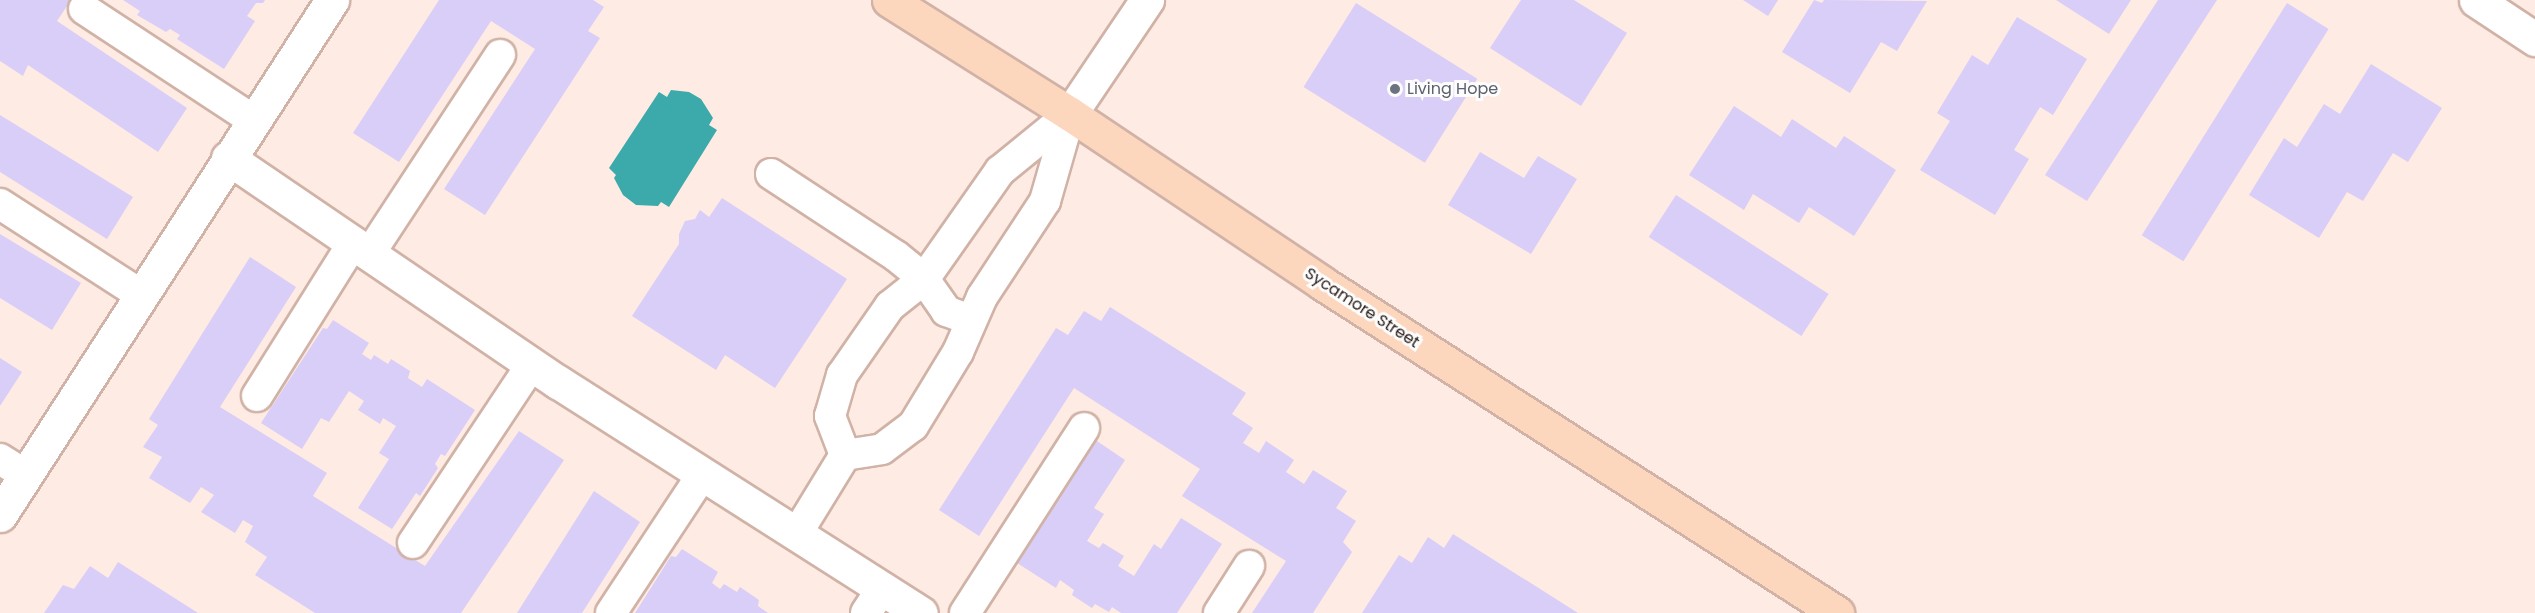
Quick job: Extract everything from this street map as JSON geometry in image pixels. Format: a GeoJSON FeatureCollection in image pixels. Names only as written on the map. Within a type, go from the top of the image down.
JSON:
{"type":"FeatureCollection","features":[{"type":"Feature","properties":{"kind":"street"},"geometry":{"type":"LineString","coordinates":[[0,515],[13,468],[141,295],[332,0]]}},
{"type":"Feature","properties":{"kind":"street","name":"Sycamore Street"},"geometry":{"type":"LineString","coordinates":[[889,0],[1070,114],[1332,290],[1838,613]]}},
{"type":"Feature","properties":{"kind":"street"},"geometry":{"type":"LineString","coordinates":[[1070,114],[1147,0]]}},
{"type":"Feature","properties":{"kind":"street"},"geometry":{"type":"LineString","coordinates":[[2476,0],[2535,39]]}},
{"type":"Feature","properties":{"kind":"street"},"geometry":{"type":"LineString","coordinates":[[228,158],[532,364],[796,535],[874,601],[921,613]]}},
{"type":"Feature","properties":{"kind":"lane"},"geometry":{"type":"LineString","coordinates":[[84,9],[253,120]]}},
{"type":"Feature","properties":{"kind":"lane"},"geometry":{"type":"LineString","coordinates":[[257,396],[500,55]]}},
{"type":"Feature","properties":{"kind":"lane"},"geometry":{"type":"LineString","coordinates":[[846,455],[830,416],[842,375],[890,306],[924,279],[1000,171],[1070,114]]}},
{"type":"Feature","properties":{"kind":"lane"},"geometry":{"type":"LineString","coordinates":[[796,535],[846,455],[882,449],[913,426],[958,352],[982,297],[1045,201],[1070,114]]}},
{"type":"Feature","properties":{"kind":"lane"},"geometry":{"type":"LineString","coordinates":[[771,174],[896,256],[924,279],[946,311],[971,320]]}},
{"type":"Feature","properties":{"kind":"lane"},"geometry":{"type":"LineString","coordinates":[[0,204],[141,295]]}},
{"type":"Feature","properties":{"kind":"lane"},"geometry":{"type":"LineString","coordinates":[[413,543],[532,364]]}},
{"type":"Feature","properties":{"kind":"lane"},"geometry":{"type":"LineString","coordinates":[[965,613],[1084,428]]}},
{"type":"Feature","properties":{"kind":"lane"},"geometry":{"type":"LineString","coordinates":[[610,613],[702,474]]}},
{"type":"Feature","properties":{"kind":"lane"},"geometry":{"type":"LineString","coordinates":[[1219,613],[1249,566]]}},
{"type":"Feature","properties":{"kind":"water"},"geometry":{"type":"Polygon","coordinates":[[[671,90],[689,92],[701,99],[713,118],[709,125],[717,130],[669,207],[661,202],[658,206],[636,205],[623,195],[614,178],[616,175],[609,168],[659,92],[667,97],[671,90]]]}},
{"type":"Feature","properties":{"kind":"building"},"geometry":{"type":"Polygon","coordinates":[[[0,0],[71,0],[57,21],[187,108],[158,152],[28,65],[23,76],[0,61],[0,0]]]}},
{"type":"Feature","properties":{"kind":"building"},"geometry":{"type":"Polygon","coordinates":[[[123,0],[265,0],[263,3],[256,3],[247,16],[255,21],[224,69],[177,39],[180,35],[170,29],[166,32],[137,15],[140,11],[123,0]]]}},
{"type":"Feature","properties":{"kind":"building"},"geometry":{"type":"Polygon","coordinates":[[[439,0],[593,0],[604,7],[588,31],[600,38],[485,215],[444,189],[535,49],[491,21],[399,162],[353,133],[439,0]]]}},
{"type":"Feature","properties":{"kind":"building"},"geometry":{"type":"Polygon","coordinates":[[[1521,0],[1574,0],[1627,33],[1581,106],[1490,48],[1521,0]]]}},
{"type":"Feature","properties":{"kind":"building"},"geometry":{"type":"Polygon","coordinates":[[[1743,0],[1778,0],[1768,16],[1743,0]]]}},
{"type":"Feature","properties":{"kind":"building"},"geometry":{"type":"Polygon","coordinates":[[[1814,0],[1822,3],[1824,0],[1927,1],[1897,51],[1881,42],[1850,93],[1782,52],[1814,0]]]}},
{"type":"Feature","properties":{"kind":"building"},"geometry":{"type":"Polygon","coordinates":[[[2056,0],[2131,0],[2109,34],[2056,0]]]}},
{"type":"Feature","properties":{"kind":"building"},"geometry":{"type":"Polygon","coordinates":[[[2158,0],[2217,0],[2087,201],[2045,175],[2158,0]]]}},
{"type":"Feature","properties":{"kind":"building"},"geometry":{"type":"Polygon","coordinates":[[[1356,3],[1477,79],[1425,163],[1304,87],[1356,3]]]}},
{"type":"Feature","properties":{"kind":"building"},"geometry":{"type":"Polygon","coordinates":[[[2287,3],[2329,29],[2183,261],[2142,235],[2287,3]]]}},
{"type":"Feature","properties":{"kind":"building"},"geometry":{"type":"Polygon","coordinates":[[[2017,17],[2087,59],[2053,115],[2040,107],[2014,150],[2029,159],[1995,215],[1920,170],[1950,121],[1937,113],[1972,55],[1988,65],[2017,17]]]}},
{"type":"Feature","properties":{"kind":"building"},"geometry":{"type":"Polygon","coordinates":[[[2371,64],[2442,108],[2408,162],[2393,153],[2363,201],[2347,192],[2319,238],[2249,195],[2284,138],[2297,147],[2324,104],[2340,114],[2371,64]]]}},
{"type":"Feature","properties":{"kind":"building"},"geometry":{"type":"Polygon","coordinates":[[[1734,106],[1781,137],[1792,119],[1836,148],[1844,136],[1896,170],[1854,236],[1809,207],[1799,223],[1753,194],[1744,210],[1689,175],[1734,106]]]}},
{"type":"Feature","properties":{"kind":"building"},"geometry":{"type":"Polygon","coordinates":[[[0,115],[133,197],[107,239],[0,172],[0,115]]]}},
{"type":"Feature","properties":{"kind":"building"},"geometry":{"type":"Polygon","coordinates":[[[1480,152],[1524,178],[1538,156],[1577,179],[1531,254],[1448,205],[1480,152]]]}},
{"type":"Feature","properties":{"kind":"building"},"geometry":{"type":"Polygon","coordinates":[[[1676,195],[1829,294],[1801,336],[1649,237],[1676,195]]]}},
{"type":"Feature","properties":{"kind":"building"},"geometry":{"type":"Polygon","coordinates":[[[722,198],[847,279],[775,388],[725,355],[716,370],[632,316],[679,244],[679,234],[685,221],[695,219],[700,210],[709,217],[722,198]]]}},
{"type":"Feature","properties":{"kind":"building"},"geometry":{"type":"Polygon","coordinates":[[[0,234],[81,283],[52,330],[0,298],[0,234]]]}},
{"type":"Feature","properties":{"kind":"building"},"geometry":{"type":"Polygon","coordinates":[[[250,257],[296,287],[220,407],[327,473],[313,496],[425,566],[519,431],[564,460],[461,613],[315,613],[255,575],[267,557],[245,542],[253,526],[243,520],[235,533],[201,512],[214,495],[201,487],[190,503],[149,478],[162,457],[143,447],[158,425],[149,419],[250,257]]]}},
{"type":"Feature","properties":{"kind":"building"},"geometry":{"type":"Polygon","coordinates":[[[1110,307],[1246,393],[1232,414],[1253,428],[1243,443],[1259,453],[1266,441],[1294,460],[1286,472],[1304,484],[1313,470],[1347,491],[1336,508],[1356,521],[1343,542],[1352,552],[1313,613],[1252,613],[1286,561],[1182,496],[1200,469],[1074,388],[979,536],[939,510],[1056,328],[1068,335],[1084,311],[1101,321],[1110,307]]]}},
{"type":"Feature","properties":{"kind":"building"},"geometry":{"type":"Polygon","coordinates":[[[333,320],[369,343],[362,354],[371,360],[374,355],[388,364],[391,359],[410,371],[408,378],[422,387],[427,379],[475,410],[445,456],[441,454],[435,464],[438,468],[420,496],[416,493],[392,529],[358,508],[389,459],[379,453],[396,426],[383,418],[380,424],[358,410],[364,401],[349,391],[329,422],[321,418],[302,449],[261,423],[323,328],[327,329],[333,320]]]}},
{"type":"Feature","properties":{"kind":"building"},"geometry":{"type":"Polygon","coordinates":[[[0,358],[22,372],[0,406],[0,358]]]}},
{"type":"Feature","properties":{"kind":"building"},"geometry":{"type":"Polygon","coordinates":[[[1091,437],[1125,460],[1094,508],[1104,514],[1087,541],[1099,548],[1103,543],[1124,556],[1118,566],[1134,576],[1154,544],[1161,549],[1181,518],[1222,544],[1177,613],[1121,613],[1112,607],[1109,612],[1095,604],[1092,608],[1072,595],[1074,590],[1060,580],[1056,588],[1008,557],[1091,437]]]}},
{"type":"Feature","properties":{"kind":"building"},"geometry":{"type":"Polygon","coordinates":[[[594,491],[640,522],[582,613],[517,613],[594,491]]]}},
{"type":"Feature","properties":{"kind":"building"},"geometry":{"type":"Polygon","coordinates":[[[1453,534],[1578,613],[1362,613],[1399,555],[1412,563],[1428,537],[1444,548],[1453,534]]]}},
{"type":"Feature","properties":{"kind":"building"},"geometry":{"type":"Polygon","coordinates":[[[682,549],[718,572],[712,583],[720,589],[724,584],[737,592],[740,587],[759,600],[758,606],[768,613],[635,613],[671,556],[676,557],[682,549]]]}},
{"type":"Feature","properties":{"kind":"building"},"geometry":{"type":"Polygon","coordinates":[[[118,562],[198,613],[44,613],[63,585],[74,589],[90,566],[108,578],[118,562]]]}},
{"type":"Feature","properties":{"kind":"place","name":"Living Hope"},"geometry":{"type":"Point","coordinates":[1395,89]}}]}
